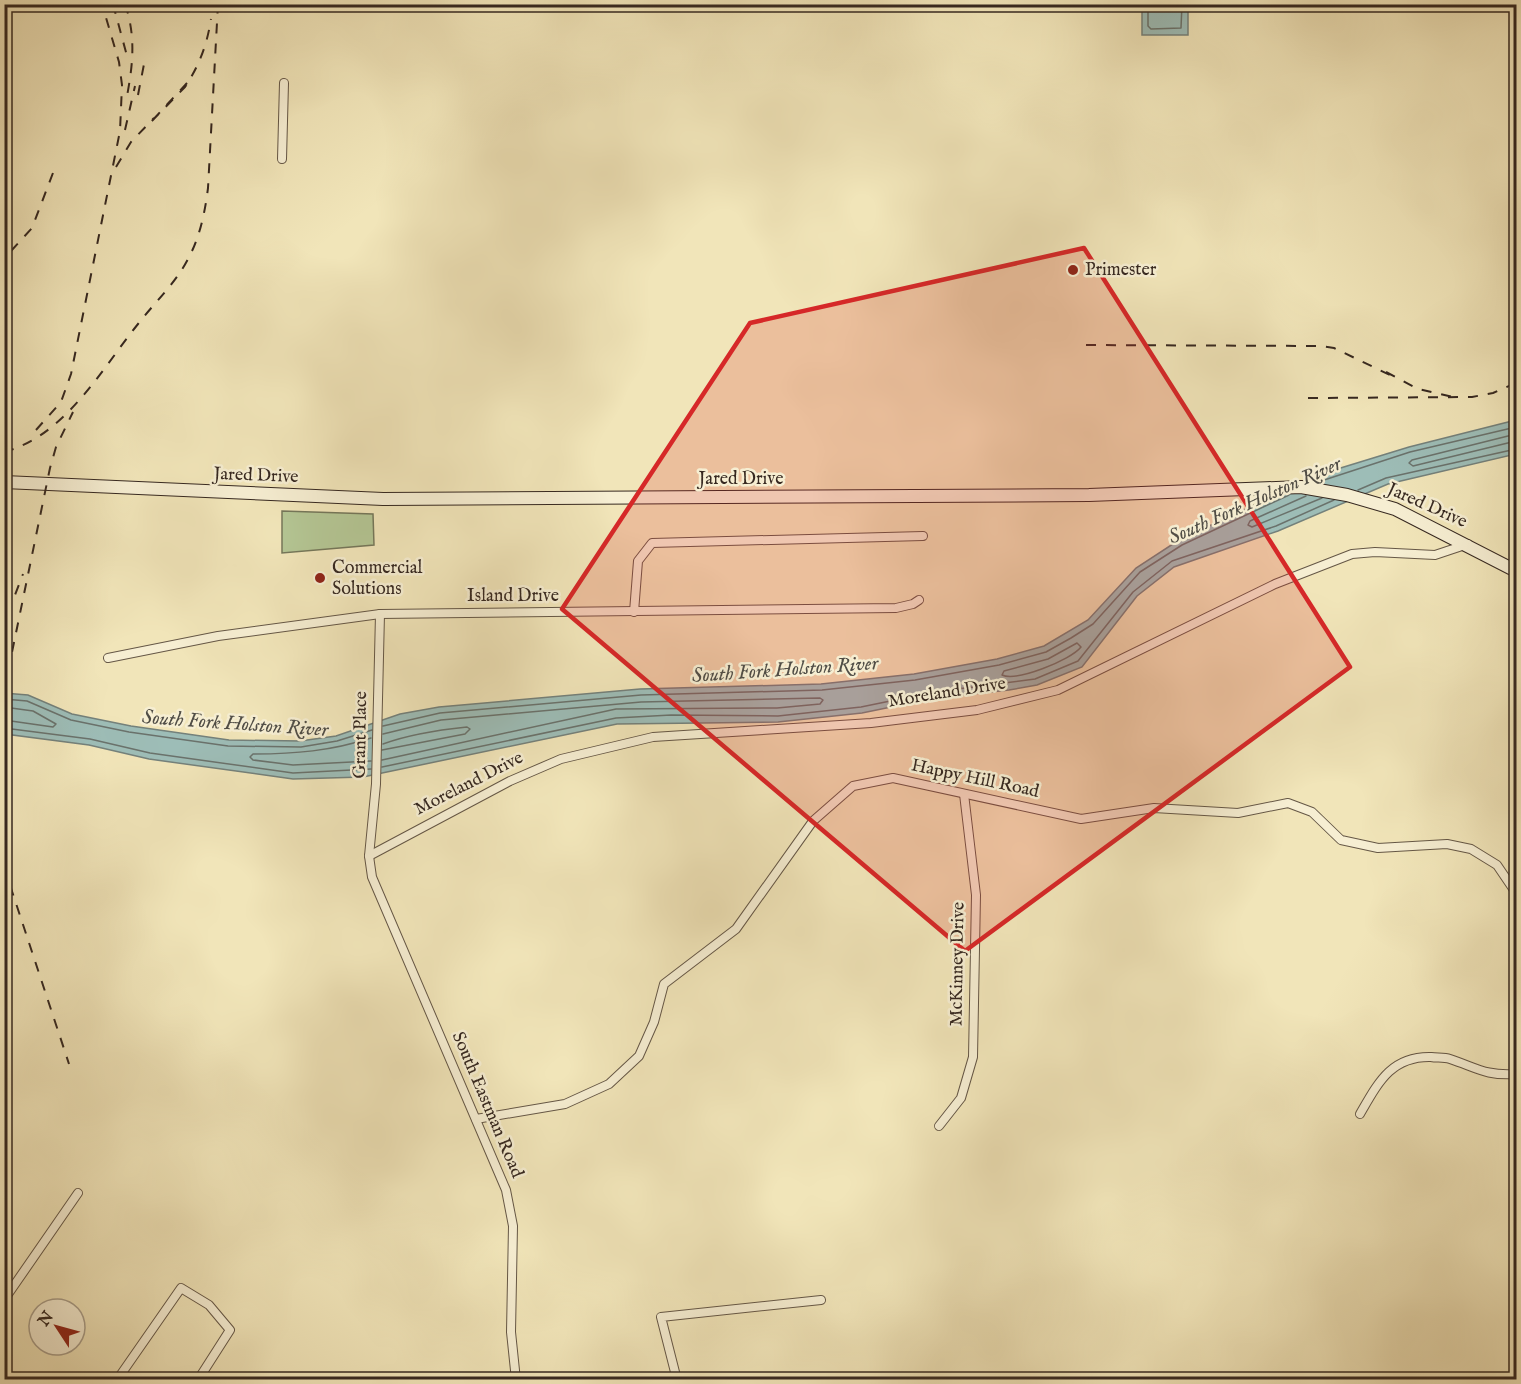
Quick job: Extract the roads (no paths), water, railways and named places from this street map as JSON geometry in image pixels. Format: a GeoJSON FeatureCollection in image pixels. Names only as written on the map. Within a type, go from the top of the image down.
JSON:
{"type":"FeatureCollection","features":[{"type":"Feature","properties":{"kind":"main road","name":"Jared Drive"},"geometry":{"type":"LineString","coordinates":[[4,482],[382,499],[1089,495],[1280,486],[1347,495],[1395,509],[1468,544]]}},
{"type":"Feature","properties":{"kind":"main road"},"geometry":{"type":"LineString","coordinates":[[1468,544],[1516,571]]}},
{"type":"Feature","properties":{"kind":"street"},"geometry":{"type":"LineString","coordinates":[[282,159],[284,83]]}},
{"type":"Feature","properties":{"kind":"street"},"geometry":{"type":"LineString","coordinates":[[634,612],[638,561],[652,543],[923,536]]}},
{"type":"Feature","properties":{"kind":"street","name":"Moreland Drive"},"geometry":{"type":"LineString","coordinates":[[369,856],[510,781],[561,759],[653,737],[871,723],[977,710],[1058,690],[1275,584],[1352,554],[1375,552],[1435,555],[1468,544]]}},
{"type":"Feature","properties":{"kind":"street","name":"Island Drive"},"geometry":{"type":"LineString","coordinates":[[108,658],[218,636],[381,614],[896,608],[906,607],[918,600]]}},
{"type":"Feature","properties":{"kind":"street","name":"Grant Place"},"geometry":{"type":"LineString","coordinates":[[369,856],[376,774],[381,614]]}},
{"type":"Feature","properties":{"kind":"street","name":"Happy Hill Road"},"geometry":{"type":"LineString","coordinates":[[476,1119],[565,1104],[609,1084],[639,1056],[654,1022],[664,984],[736,929],[813,821],[853,786],[893,778],[1081,819],[1154,808],[1238,813],[1288,803],[1312,812],[1341,840],[1378,848],[1447,844],[1471,849],[1497,865],[1516,893]]}},
{"type":"Feature","properties":{"kind":"street","name":"McKinney Drive"},"geometry":{"type":"LineString","coordinates":[[939,1126],[961,1098],[973,1058],[976,894],[964,794]]}},
{"type":"Feature","properties":{"kind":"street","name":"South Eastman Road"},"geometry":{"type":"LineString","coordinates":[[369,856],[372,878],[506,1190],[513,1226],[511,1332],[516,1380]]}},
{"type":"Feature","properties":{"kind":"street"},"geometry":{"type":"LineString","coordinates":[[1360,1114],[1376,1086],[1393,1066],[1421,1057],[1448,1058],[1476,1071],[1498,1075],[1516,1074]]}},
{"type":"Feature","properties":{"kind":"street"},"geometry":{"type":"LineString","coordinates":[[4,1300],[78,1194]]}},
{"type":"Feature","properties":{"kind":"street"},"geometry":{"type":"LineString","coordinates":[[117,1380],[181,1288],[209,1305],[230,1330],[198,1380]]}},
{"type":"Feature","properties":{"kind":"street"},"geometry":{"type":"LineString","coordinates":[[677,1380],[661,1317],[821,1300]]}},
{"type":"Feature","properties":{"kind":"water"},"geometry":{"type":"Polygon","coordinates":[[[1142,5],[1188,5],[1188,35],[1142,35],[1142,5]]]}},
{"type":"Feature","properties":{"kind":"water"},"geometry":{"type":"Polygon","coordinates":[[[1516,420],[1516,454],[1388,484],[1278,531],[1174,567],[1137,596],[1082,667],[1037,685],[935,698],[862,713],[778,722],[617,724],[363,777],[293,779],[149,759],[89,745],[5,734],[4,693],[28,695],[72,714],[131,726],[229,740],[300,741],[336,736],[400,714],[439,707],[640,689],[821,684],[914,674],[997,659],[1044,646],[1088,620],[1136,568],[1179,540],[1321,474],[1409,447],[1516,420]]]}},
{"type":"Feature","properties":{"kind":"railway"},"geometry":{"type":"LineString","coordinates":[[36,430],[61,402],[71,374],[120,131],[122,85],[119,62],[102,4]]}},
{"type":"Feature","properties":{"kind":"railway"},"geometry":{"type":"LineString","coordinates":[[113,4],[127,56]]}},
{"type":"Feature","properties":{"kind":"railway"},"geometry":{"type":"LineString","coordinates":[[125,4],[132,39],[131,73],[127,96]]}},
{"type":"Feature","properties":{"kind":"railway"},"geometry":{"type":"LineString","coordinates":[[4,452],[26,444],[45,432],[80,399],[171,285],[192,251],[201,224],[208,188],[218,4]]}},
{"type":"Feature","properties":{"kind":"railway"},"geometry":{"type":"LineString","coordinates":[[187,83],[149,124],[190,79],[202,55],[211,19]]}},
{"type":"Feature","properties":{"kind":"railway"},"geometry":{"type":"LineString","coordinates":[[138,95],[145,59]]}},
{"type":"Feature","properties":{"kind":"railway"},"geometry":{"type":"LineString","coordinates":[[125,130],[135,86]]}},
{"type":"Feature","properties":{"kind":"railway"},"geometry":{"type":"LineString","coordinates":[[116,167],[131,142],[154,118]]}},
{"type":"Feature","properties":{"kind":"railway"},"geometry":{"type":"LineString","coordinates":[[11,251],[32,228],[56,165]]}},
{"type":"Feature","properties":{"kind":"railway"},"geometry":{"type":"LineString","coordinates":[[1086,345],[1320,346],[1334,348],[1394,377]]}},
{"type":"Feature","properties":{"kind":"railway"},"geometry":{"type":"LineString","coordinates":[[1386,372],[1418,389],[1453,397]]}},
{"type":"Feature","properties":{"kind":"railway"},"geometry":{"type":"LineString","coordinates":[[1308,398],[1472,397],[1493,393],[1516,383]]}},
{"type":"Feature","properties":{"kind":"railway"},"geometry":{"type":"LineString","coordinates":[[4,691],[50,468],[56,447],[73,412]]}},
{"type":"Feature","properties":{"kind":"railway"},"geometry":{"type":"LineString","coordinates":[[4,611],[15,595],[23,574]]}},
{"type":"Feature","properties":{"kind":"railway"},"geometry":{"type":"LineString","coordinates":[[4,867],[69,1064]]}},
{"type":"Feature","properties":{"kind":"place","name":"Primester"},"geometry":{"type":"Point","coordinates":[1073,270]}},
{"type":"Feature","properties":{"kind":"place","name":"Commercial Solutions"},"geometry":{"type":"Point","coordinates":[320,578]}},
{"type":"Feature","properties":{"kind":"water label","name":"South Fork Holston River"},"geometry":{"type":"Point","coordinates":[1255,501]}},
{"type":"Feature","properties":{"kind":"water label","name":"South Fork Holston River"},"geometry":{"type":"Point","coordinates":[785,670]}},
{"type":"Feature","properties":{"kind":"water label","name":"South Fork Holston River"},"geometry":{"type":"Point","coordinates":[235,724]}}]}
